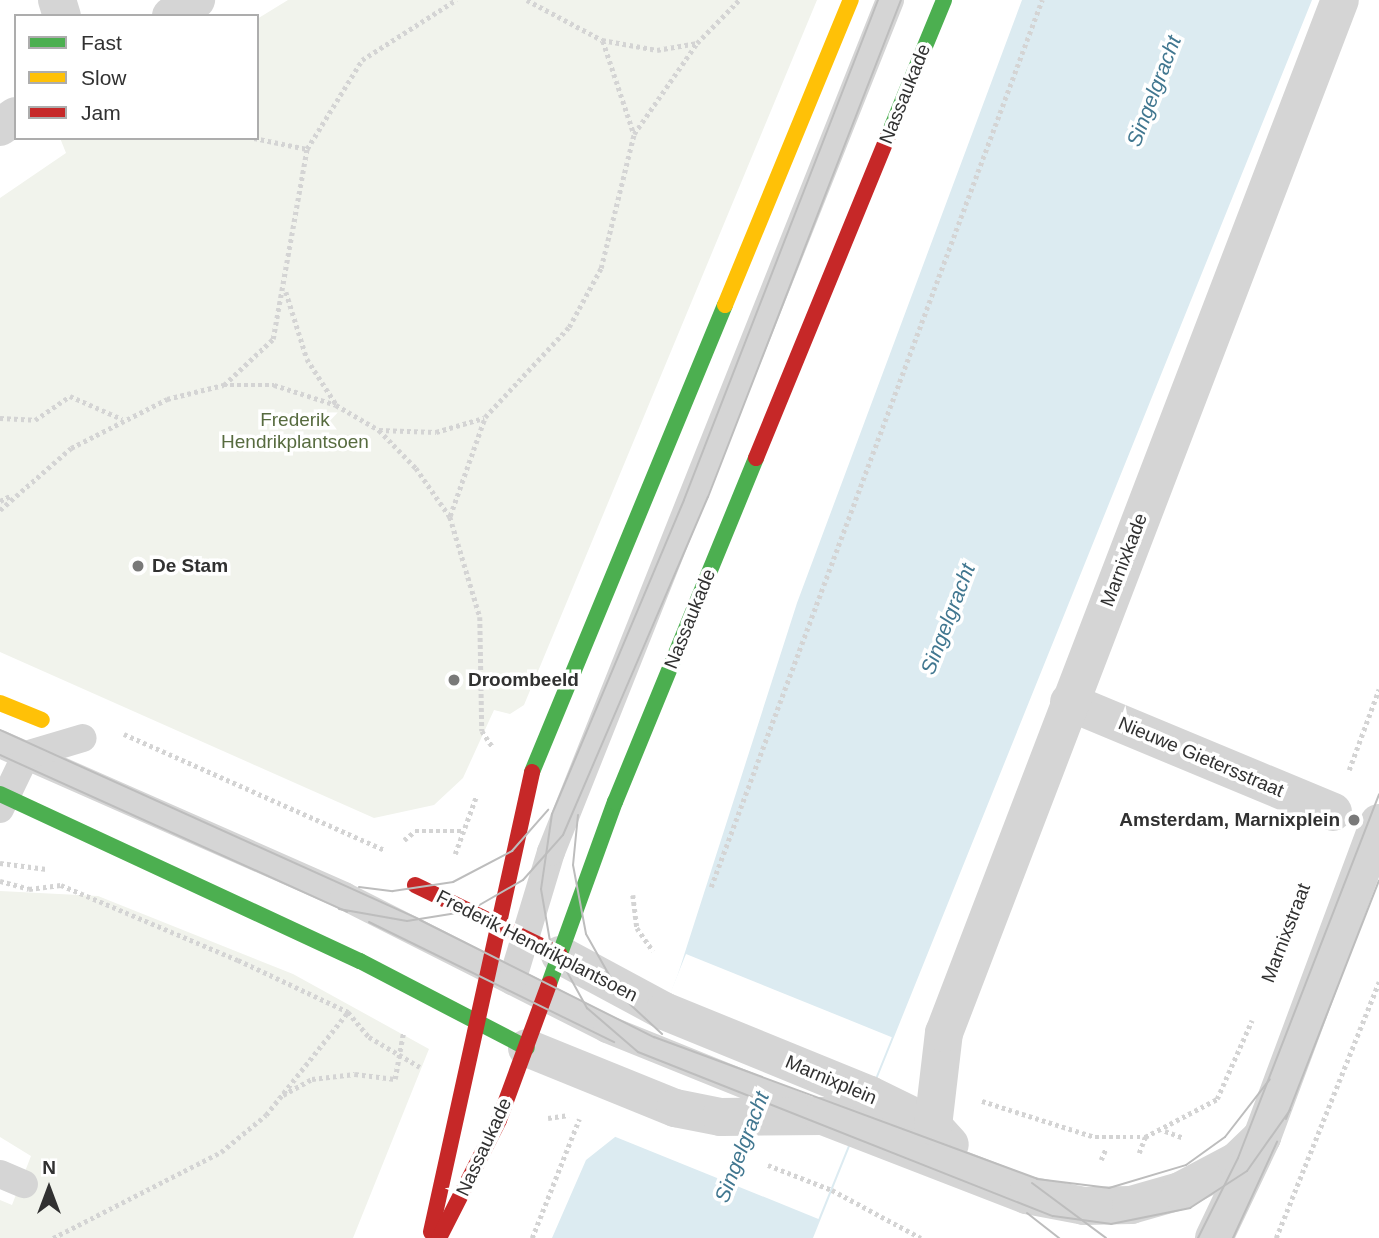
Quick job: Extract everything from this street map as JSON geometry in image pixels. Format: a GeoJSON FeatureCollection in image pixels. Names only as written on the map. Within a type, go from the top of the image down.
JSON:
{"type":"FeatureCollection","features":[{"type":"Feature","properties":{"kind":"main road","name":"Nassaukade"},"geometry":{"type":"LineString","coordinates":[[510,932],[532,774],[851,0]]}},
{"type":"Feature","properties":{"kind":"main road","name":"Nassaukade"},"geometry":{"type":"LineString","coordinates":[[439,1238],[484,1156],[527,1048],[615,802],[944,0]]}},
{"type":"Feature","properties":{"kind":"main road"},"geometry":{"type":"LineString","coordinates":[[0,703],[42,720]]}},
{"type":"Feature","properties":{"kind":"main road"},"geometry":{"type":"LineString","coordinates":[[2,800],[360,961],[527,1048]]}},
{"type":"Feature","properties":{"kind":"main road","name":"Frederik Hendrikplantsoen"},"geometry":{"type":"LineString","coordinates":[[415,885],[560,955]]}},
{"type":"Feature","properties":{"kind":"main road","name":"Nassaukade"},"geometry":{"type":"LineString","coordinates":[[430,1238],[476,1023],[500,974]]}},
{"type":"Feature","properties":{"kind":"street"},"geometry":{"type":"LineString","coordinates":[[174,14],[196,0]]}},
{"type":"Feature","properties":{"kind":"street","name":"Marnixkade"},"geometry":{"type":"LineString","coordinates":[[933,1126],[944,1033],[1340,0]]}},
{"type":"Feature","properties":{"kind":"street","name":"Nieuwe Gietersstraat"},"geometry":{"type":"LineString","coordinates":[[1069,702],[1333,812]]}},
{"type":"Feature","properties":{"kind":"street"},"geometry":{"type":"LineString","coordinates":[[1214,1238],[1262,1137],[1379,823]]}},
{"type":"Feature","properties":{"kind":"street","name":"Frederik Hendrikplantsoen"},"geometry":{"type":"LineString","coordinates":[[560,955],[664,1011]]}},
{"type":"Feature","properties":{"kind":"street","name":"Marnixplein"},"geometry":{"type":"LineString","coordinates":[[664,1011],[850,1113],[980,1176],[1047,1200],[1131,1205],[1203,1181],[1262,1137]]}},
{"type":"Feature","properties":{"kind":"street","name":"Marnixplein"},"geometry":{"type":"LineString","coordinates":[[527,1048],[633,1091],[721,1117],[850,1113],[933,1126],[980,1176]]}},
{"type":"Feature","properties":{"kind":"lane","name":"Nassaukade"},"geometry":{"type":"LineString","coordinates":[[500,974],[510,932],[551,852],[890,0]]}},
{"type":"Feature","properties":{"kind":"lane"},"geometry":{"type":"LineString","coordinates":[[2,800],[26,755],[83,738]]}},
{"type":"Feature","properties":{"kind":"lane"},"geometry":{"type":"LineString","coordinates":[[0,744],[344,896],[545,997]]}},
{"type":"Feature","properties":{"kind":"lane","name":"Marnixplein"},"geometry":{"type":"LineString","coordinates":[[545,997],[649,1048],[850,1113]]}},
{"type":"Feature","properties":{"kind":"path"},"geometry":{"type":"LineString","coordinates":[[223,386],[273,339],[285,289],[307,149],[362,60],[456,0]]}},
{"type":"Feature","properties":{"kind":"path"},"geometry":{"type":"LineString","coordinates":[[527,0],[602,40],[657,50],[697,43]]}},
{"type":"Feature","properties":{"kind":"path"},"geometry":{"type":"LineString","coordinates":[[450,517],[485,417],[569,327],[601,268],[634,134],[697,43],[739,0]]}},
{"type":"Feature","properties":{"kind":"path"},"geometry":{"type":"LineString","coordinates":[[711,887],[1042,0]]}},
{"type":"Feature","properties":{"kind":"path"},"geometry":{"type":"LineString","coordinates":[[602,40],[628,101],[634,134]]}},
{"type":"Feature","properties":{"kind":"path"},"geometry":{"type":"LineString","coordinates":[[259,139],[307,149]]}},
{"type":"Feature","properties":{"kind":"path"},"geometry":{"type":"LineString","coordinates":[[285,289],[307,359],[336,405]]}},
{"type":"Feature","properties":{"kind":"path"},"geometry":{"type":"LineString","coordinates":[[0,501],[71,448],[123,419],[223,386],[274,386],[336,405],[379,430],[416,468],[450,517],[480,617],[482,731],[508,764],[532,774]]}},
{"type":"Feature","properties":{"kind":"path"},"geometry":{"type":"LineString","coordinates":[[0,418],[35,420],[70,396],[123,419]]}},
{"type":"Feature","properties":{"kind":"path"},"geometry":{"type":"LineString","coordinates":[[379,430],[436,432],[485,417]]}},
{"type":"Feature","properties":{"kind":"path"},"geometry":{"type":"LineString","coordinates":[[0,510],[10,496]]}},
{"type":"Feature","properties":{"kind":"path"},"geometry":{"type":"LineString","coordinates":[[1333,812],[1379,689]]}},
{"type":"Feature","properties":{"kind":"path"},"geometry":{"type":"LineString","coordinates":[[113,729],[389,852],[415,831],[463,831]]}},
{"type":"Feature","properties":{"kind":"path"},"geometry":{"type":"LineString","coordinates":[[0,881],[29,889],[61,885],[348,1012],[369,1037],[397,1052]]}},
{"type":"Feature","properties":{"kind":"path"},"geometry":{"type":"LineString","coordinates":[[1276,1238],[1379,982]]}},
{"type":"Feature","properties":{"kind":"path"},"geometry":{"type":"LineString","coordinates":[[53,1238],[221,1152],[283,1095],[348,1012]]}},
{"type":"Feature","properties":{"kind":"path"},"geometry":{"type":"LineString","coordinates":[[939,1086],[1070,1132],[1145,1138],[1217,1099],[1255,1013]]}},
{"type":"Feature","properties":{"kind":"path"},"geometry":{"type":"LineString","coordinates":[[283,1095],[313,1079],[355,1074],[395,1079]]}},
{"type":"Feature","properties":{"kind":"path"},"geometry":{"type":"LineString","coordinates":[[532,1238],[580,1115]]}},
{"type":"Feature","properties":{"kind":"path"},"geometry":{"type":"LineString","coordinates":[[763,1163],[832,1190],[921,1238]]}},
{"type":"Feature","properties":{"kind":"green space","name":"Frederik Hendrikplantsoen"},"geometry":{"type":"Polygon","coordinates":[[[288,0],[817,0],[524,705],[510,714],[494,710],[463,778],[434,805],[374,818],[0,652],[0,198],[66,153],[61,140],[259,140],[259,18],[288,0]]]}},
{"type":"Feature","properties":{"kind":"green space"},"geometry":{"type":"Polygon","coordinates":[[[0,891],[98,896],[293,974],[429,1049],[353,1238],[0,1238],[0,1200],[12,1205],[31,1156],[0,1137],[0,891]]]}},
{"type":"Feature","properties":{"kind":"water","name":"Singelgracht"},"geometry":{"type":"Polygon","coordinates":[[[1022,0],[1312,0],[813,1238],[552,1238],[586,1160],[615,1137],[678,974],[797,603],[1022,0]]]}},
{"type":"Feature","properties":{"kind":"pier"},"geometry":{"type":"Polygon","coordinates":[[[686,954],[892,1037],[818,1219],[613,1136],[686,954]]]}},
{"type":"Feature","properties":{"kind":"tram line"},"geometry":{"type":"LineString","coordinates":[[878,0],[684,500],[552,814],[541,889],[550,941],[587,1008],[638,1052],[1053,1216],[1111,1224],[1190,1208],[1247,1171],[1290,1110]]}},
{"type":"Feature","properties":{"kind":"tram line"},"geometry":{"type":"LineString","coordinates":[[339,909],[407,921],[469,911],[523,880],[563,835],[708,497],[901,0]]}},
{"type":"Feature","properties":{"kind":"tram line"},"geometry":{"type":"LineString","coordinates":[[0,730],[420,920],[654,1037],[1037,1179],[1109,1188],[1186,1165],[1225,1137],[1270,1079]]}},
{"type":"Feature","properties":{"kind":"tram line"},"geometry":{"type":"LineString","coordinates":[[0,755],[347,912]]}},
{"type":"Feature","properties":{"kind":"tram line"},"geometry":{"type":"LineString","coordinates":[[1198,1238],[1238,1158],[1379,794]]}},
{"type":"Feature","properties":{"kind":"tram line"},"geometry":{"type":"LineString","coordinates":[[359,887],[393,891],[453,882],[512,851],[548,810]]}},
{"type":"Feature","properties":{"kind":"tram line"},"geometry":{"type":"LineString","coordinates":[[578,815],[573,865],[586,934],[621,996],[662,1034]]}},
{"type":"Feature","properties":{"kind":"tram line"},"geometry":{"type":"LineString","coordinates":[[1286,1119],[1379,881]]}},
{"type":"Feature","properties":{"kind":"tram line"},"geometry":{"type":"LineString","coordinates":[[369,922],[614,1042]]}},
{"type":"Feature","properties":{"kind":"tram line"},"geometry":{"type":"LineString","coordinates":[[1233,1238],[1277,1142]]}},
{"type":"Feature","properties":{"kind":"tram line"},"geometry":{"type":"LineString","coordinates":[[1032,1183],[1106,1238]]}},
{"type":"Feature","properties":{"kind":"tram line"},"geometry":{"type":"LineString","coordinates":[[1027,1213],[1059,1238]]}},
{"type":"Feature","properties":{"kind":"traffic: fast"},"geometry":{"type":"LineString","coordinates":[[888,136],[944,0]]}},
{"type":"Feature","properties":{"kind":"traffic: fast"},"geometry":{"type":"LineString","coordinates":[[532,772],[725,305]]}},
{"type":"Feature","properties":{"kind":"traffic: fast"},"geometry":{"type":"LineString","coordinates":[[549,984],[615,802],[756,458]]}},
{"type":"Feature","properties":{"kind":"traffic: fast"},"geometry":{"type":"LineString","coordinates":[[0,794],[360,961],[527,1048]]}},
{"type":"Feature","properties":{"kind":"traffic: slow"},"geometry":{"type":"LineString","coordinates":[[725,305],[851,0]]}},
{"type":"Feature","properties":{"kind":"traffic: slow"},"geometry":{"type":"LineString","coordinates":[[0,703],[42,720]]}},
{"type":"Feature","properties":{"kind":"traffic: jam"},"geometry":{"type":"LineString","coordinates":[[756,458],[888,136]]}},
{"type":"Feature","properties":{"kind":"traffic: jam"},"geometry":{"type":"LineString","coordinates":[[431,1232],[532,772]]}},
{"type":"Feature","properties":{"kind":"traffic: jam"},"geometry":{"type":"LineString","coordinates":[[415,885],[560,955]]}},
{"type":"Feature","properties":{"kind":"traffic: jam"},"geometry":{"type":"LineString","coordinates":[[439,1238],[499,1120],[549,984]]}},
{"type":"Feature","properties":{"kind":"place","name":"De Stam"},"geometry":{"type":"Point","coordinates":[138,566]}},
{"type":"Feature","properties":{"kind":"place","name":"Droombeeld"},"geometry":{"type":"Point","coordinates":[454,680]}},
{"type":"Feature","properties":{"kind":"place","name":"Amsterdam, Marnixplein"},"geometry":{"type":"Point","coordinates":[1354,820]}}]}
